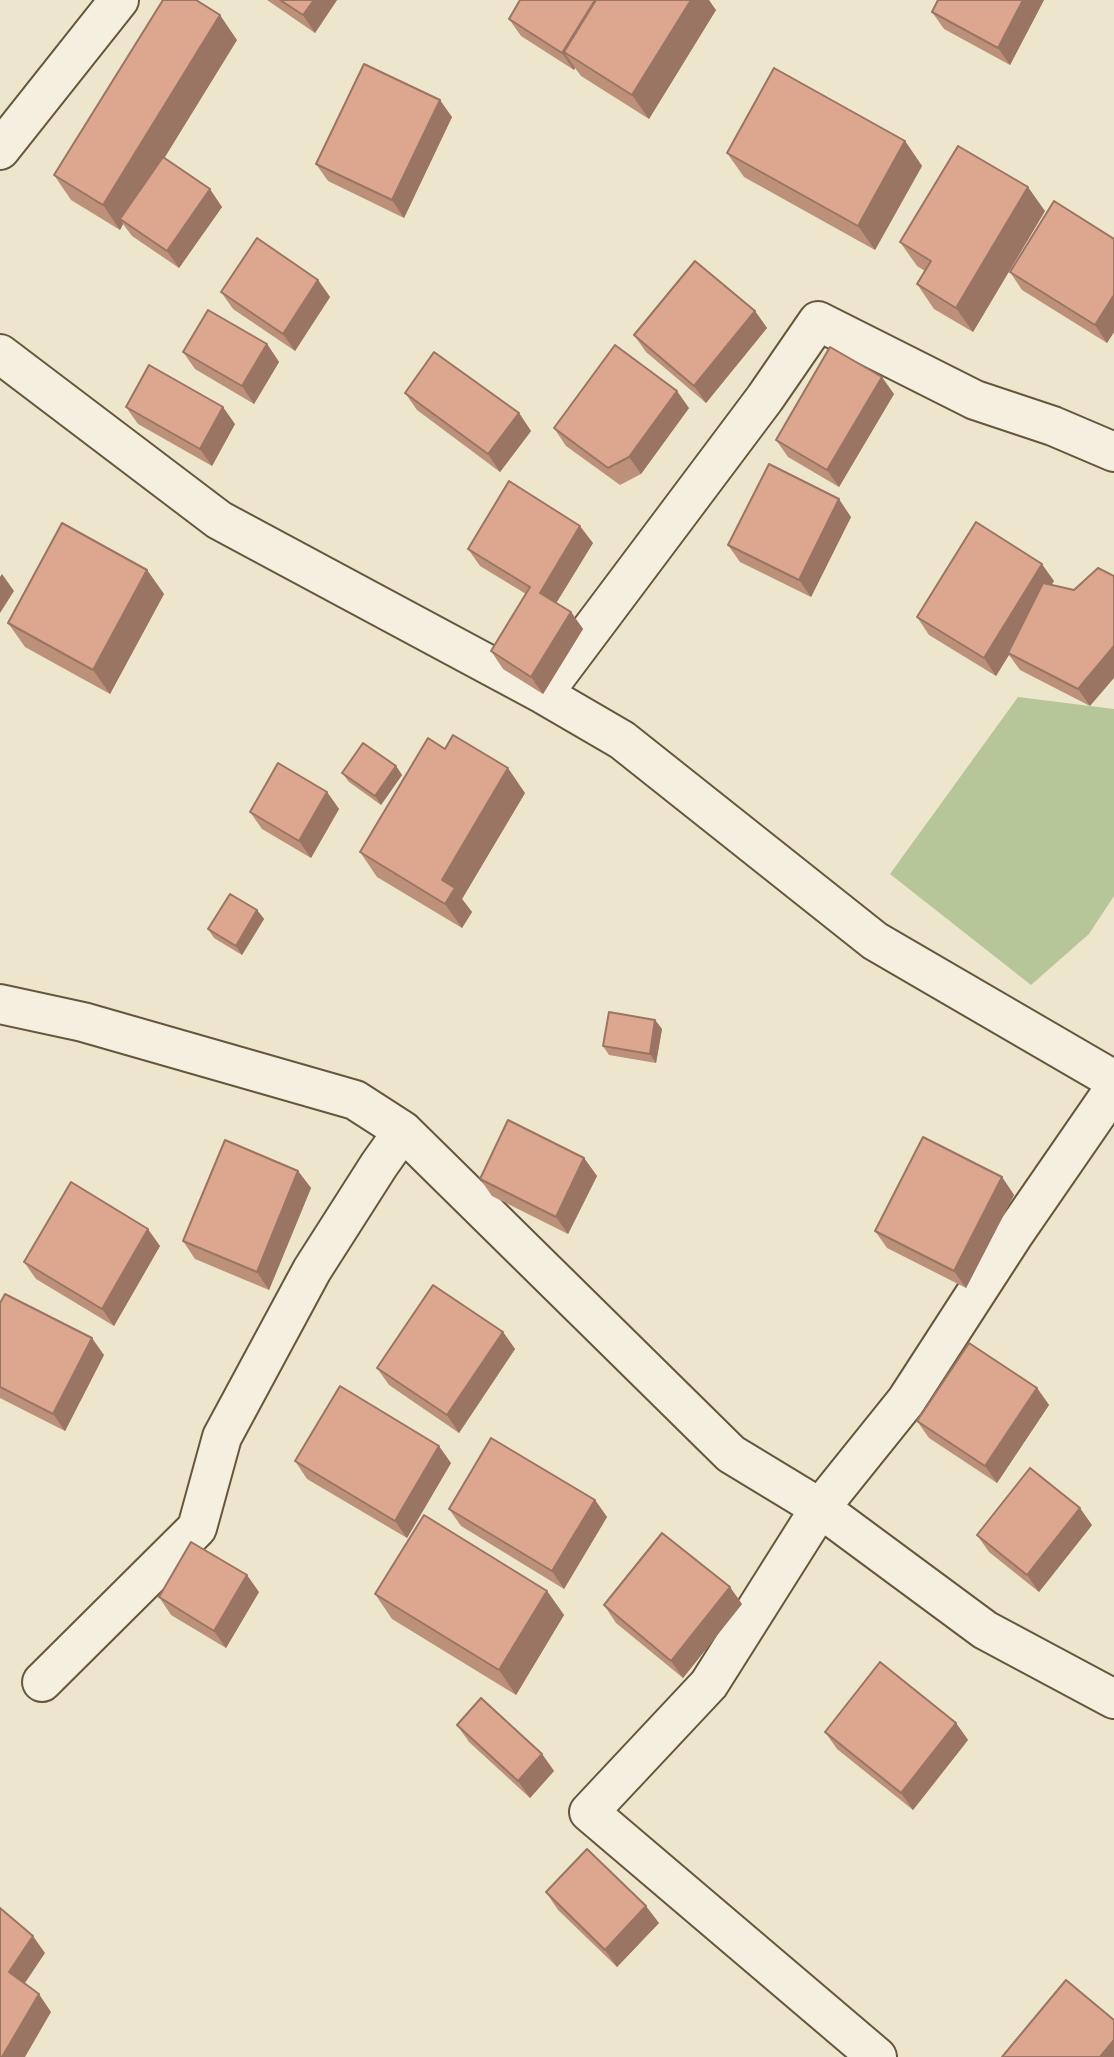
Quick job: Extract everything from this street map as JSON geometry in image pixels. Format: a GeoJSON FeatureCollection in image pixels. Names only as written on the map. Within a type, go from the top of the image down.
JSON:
{"type":"FeatureCollection","features":[{"type":"Feature","properties":{"kind":"street"},"geometry":{"type":"LineString","coordinates":[[0,150],[119,0]]}},
{"type":"Feature","properties":{"kind":"street"},"geometry":{"type":"LineString","coordinates":[[543,694],[765,398],[818,321],[975,400],[1052,426],[1114,452]]}},
{"type":"Feature","properties":{"kind":"street"},"geometry":{"type":"LineString","coordinates":[[0,354],[219,520],[543,694],[622,740],[875,941],[1114,1080]]}},
{"type":"Feature","properties":{"kind":"street"},"geometry":{"type":"LineString","coordinates":[[0,1004],[83,1022],[355,1100],[403,1131],[731,1454],[820,1508],[985,1630],[1114,1699]]}},
{"type":"Feature","properties":{"kind":"street"},"geometry":{"type":"LineString","coordinates":[[877,2057],[589,1812],[709,1684],[820,1508],[906,1401],[1014,1234],[1114,1089]]}},
{"type":"Feature","properties":{"kind":"street"},"geometry":{"type":"LineString","coordinates":[[42,1682],[197,1528],[222,1437],[312,1270],[403,1131]]}},
{"type":"Feature","properties":{"kind":"green space"},"geometry":{"type":"Polygon","coordinates":[[[1018,697],[1114,709],[1114,896],[1089,934],[1031,985],[890,874],[1018,697]]]}},
{"type":"Feature","properties":{"kind":"building"},"geometry":{"type":"Polygon","coordinates":[[[163,0],[196,0],[220,15],[103,205],[54,175],[163,0]]]}},
{"type":"Feature","properties":{"kind":"building"},"geometry":{"type":"Polygon","coordinates":[[[280,0],[314,0],[303,15],[280,0]]]}},
{"type":"Feature","properties":{"kind":"building"},"geometry":{"type":"Polygon","coordinates":[[[520,0],[595,0],[562,53],[509,19],[520,0]]]}},
{"type":"Feature","properties":{"kind":"building"},"geometry":{"type":"Polygon","coordinates":[[[596,0],[691,0],[632,95],[564,52],[596,0]]]}},
{"type":"Feature","properties":{"kind":"building"},"geometry":{"type":"Polygon","coordinates":[[[938,0],[1023,0],[998,48],[932,12],[938,0]]]}},
{"type":"Feature","properties":{"kind":"building"},"geometry":{"type":"Polygon","coordinates":[[[364,64],[440,100],[392,200],[316,164],[364,64]]]}},
{"type":"Feature","properties":{"kind":"building"},"geometry":{"type":"Polygon","coordinates":[[[774,68],[905,141],[858,226],[727,153],[774,68]]]}},
{"type":"Feature","properties":{"kind":"building"},"geometry":{"type":"Polygon","coordinates":[[[958,146],[1028,187],[956,308],[917,284],[931,261],[900,242],[958,146]]]}},
{"type":"Feature","properties":{"kind":"building"},"geometry":{"type":"Polygon","coordinates":[[[163,157],[210,189],[167,251],[120,219],[163,157]]]}},
{"type":"Feature","properties":{"kind":"building"},"geometry":{"type":"Polygon","coordinates":[[[1054,201],[1114,239],[1114,295],[1095,325],[1010,272],[1054,201]]]}},
{"type":"Feature","properties":{"kind":"building"},"geometry":{"type":"Polygon","coordinates":[[[257,238],[318,280],[283,334],[221,292],[257,238]]]}},
{"type":"Feature","properties":{"kind":"building"},"geometry":{"type":"Polygon","coordinates":[[[695,261],[755,311],[694,386],[634,335],[695,261]]]}},
{"type":"Feature","properties":{"kind":"building"},"geometry":{"type":"Polygon","coordinates":[[[208,310],[267,344],[242,386],[183,352],[208,310]]]}},
{"type":"Feature","properties":{"kind":"building"},"geometry":{"type":"Polygon","coordinates":[[[615,345],[677,391],[629,457],[608,468],[554,428],[615,345]]]}},
{"type":"Feature","properties":{"kind":"building"},"geometry":{"type":"Polygon","coordinates":[[[830,347],[882,377],[827,470],[776,440],[830,347]]]}},
{"type":"Feature","properties":{"kind":"building"},"geometry":{"type":"Polygon","coordinates":[[[434,352],[519,413],[488,454],[405,393],[434,352]]]}},
{"type":"Feature","properties":{"kind":"building"},"geometry":{"type":"Polygon","coordinates":[[[149,365],[223,407],[200,449],[126,407],[149,365]]]}},
{"type":"Feature","properties":{"kind":"building"},"geometry":{"type":"Polygon","coordinates":[[[769,464],[839,499],[799,580],[728,545],[769,464]]]}},
{"type":"Feature","properties":{"kind":"building"},"geometry":{"type":"Polygon","coordinates":[[[509,481],[580,526],[540,593],[571,612],[531,677],[491,651],[530,587],[468,549],[509,481]]]}},
{"type":"Feature","properties":{"kind":"building"},"geometry":{"type":"Polygon","coordinates":[[[976,522],[1042,564],[984,658],[917,617],[976,522]]]}},
{"type":"Feature","properties":{"kind":"building"},"geometry":{"type":"Polygon","coordinates":[[[62,523],[147,570],[93,670],[8,623],[62,523]]]}},
{"type":"Feature","properties":{"kind":"building"},"geometry":{"type":"Polygon","coordinates":[[[1098,568],[1114,576],[1114,646],[1078,689],[1008,653],[1043,583],[1074,590],[1098,568]]]}},
{"type":"Feature","properties":{"kind":"building"},"geometry":{"type":"Polygon","coordinates":[[[453,735],[508,768],[442,880],[455,888],[445,904],[360,852],[428,738],[445,749],[453,735]]]}},
{"type":"Feature","properties":{"kind":"building"},"geometry":{"type":"Polygon","coordinates":[[[363,743],[396,766],[375,796],[342,773],[363,743]]]}},
{"type":"Feature","properties":{"kind":"building"},"geometry":{"type":"Polygon","coordinates":[[[278,763],[327,792],[299,841],[250,812],[278,763]]]}},
{"type":"Feature","properties":{"kind":"building"},"geometry":{"type":"Polygon","coordinates":[[[230,894],[257,910],[236,946],[208,929],[230,894]]]}},
{"type":"Feature","properties":{"kind":"building"},"geometry":{"type":"Polygon","coordinates":[[[609,1012],[655,1020],[650,1054],[603,1046],[609,1012]]]}},
{"type":"Feature","properties":{"kind":"building"},"geometry":{"type":"Polygon","coordinates":[[[508,1120],[584,1158],[556,1217],[480,1179],[508,1120]]]}},
{"type":"Feature","properties":{"kind":"building"},"geometry":{"type":"Polygon","coordinates":[[[923,1137],[1002,1177],[954,1271],[875,1231],[923,1137]]]}},
{"type":"Feature","properties":{"kind":"building"},"geometry":{"type":"Polygon","coordinates":[[[225,1140],[298,1171],[257,1272],[183,1241],[225,1140]]]}},
{"type":"Feature","properties":{"kind":"building"},"geometry":{"type":"Polygon","coordinates":[[[71,1182],[148,1229],[102,1309],[24,1262],[71,1182]]]}},
{"type":"Feature","properties":{"kind":"building"},"geometry":{"type":"Polygon","coordinates":[[[433,1285],[503,1332],[447,1415],[377,1368],[433,1285]]]}},
{"type":"Feature","properties":{"kind":"building"},"geometry":{"type":"Polygon","coordinates":[[[5,1294],[92,1338],[53,1414],[0,1387],[0,1303],[5,1294]]]}},
{"type":"Feature","properties":{"kind":"building"},"geometry":{"type":"Polygon","coordinates":[[[969,1343],[1037,1388],[985,1466],[917,1421],[969,1343]]]}},
{"type":"Feature","properties":{"kind":"building"},"geometry":{"type":"Polygon","coordinates":[[[340,1386],[439,1446],[395,1521],[295,1461],[340,1386]]]}},
{"type":"Feature","properties":{"kind":"building"},"geometry":{"type":"Polygon","coordinates":[[[491,1438],[595,1500],[552,1571],[449,1509],[491,1438]]]}},
{"type":"Feature","properties":{"kind":"building"},"geometry":{"type":"Polygon","coordinates":[[[1030,1468],[1080,1508],[1027,1575],[977,1535],[1030,1468]]]}},
{"type":"Feature","properties":{"kind":"building"},"geometry":{"type":"Polygon","coordinates":[[[424,1515],[547,1591],[499,1670],[375,1594],[424,1515]]]}},
{"type":"Feature","properties":{"kind":"building"},"geometry":{"type":"Polygon","coordinates":[[[662,1533],[730,1587],[671,1661],[604,1605],[662,1533]]]}},
{"type":"Feature","properties":{"kind":"building"},"geometry":{"type":"Polygon","coordinates":[[[191,1542],[247,1575],[214,1631],[159,1597],[191,1542]]]}},
{"type":"Feature","properties":{"kind":"building"},"geometry":{"type":"Polygon","coordinates":[[[880,1662],[956,1723],[901,1793],[825,1732],[880,1662]]]}},
{"type":"Feature","properties":{"kind":"building"},"geometry":{"type":"Polygon","coordinates":[[[481,1698],[542,1754],[518,1781],[457,1725],[481,1698]]]}},
{"type":"Feature","properties":{"kind":"building"},"geometry":{"type":"Polygon","coordinates":[[[587,1849],[646,1906],[605,1950],[546,1892],[587,1849]]]}},
{"type":"Feature","properties":{"kind":"building"},"geometry":{"type":"Polygon","coordinates":[[[0,1908],[33,1936],[9,1972],[39,1994],[2,2057],[0,2057],[0,1908]]]}},
{"type":"Feature","properties":{"kind":"building"},"geometry":{"type":"Polygon","coordinates":[[[1066,1980],[1114,2020],[1114,2040],[1100,2057],[1002,2057],[1066,1980]]]}}]}
